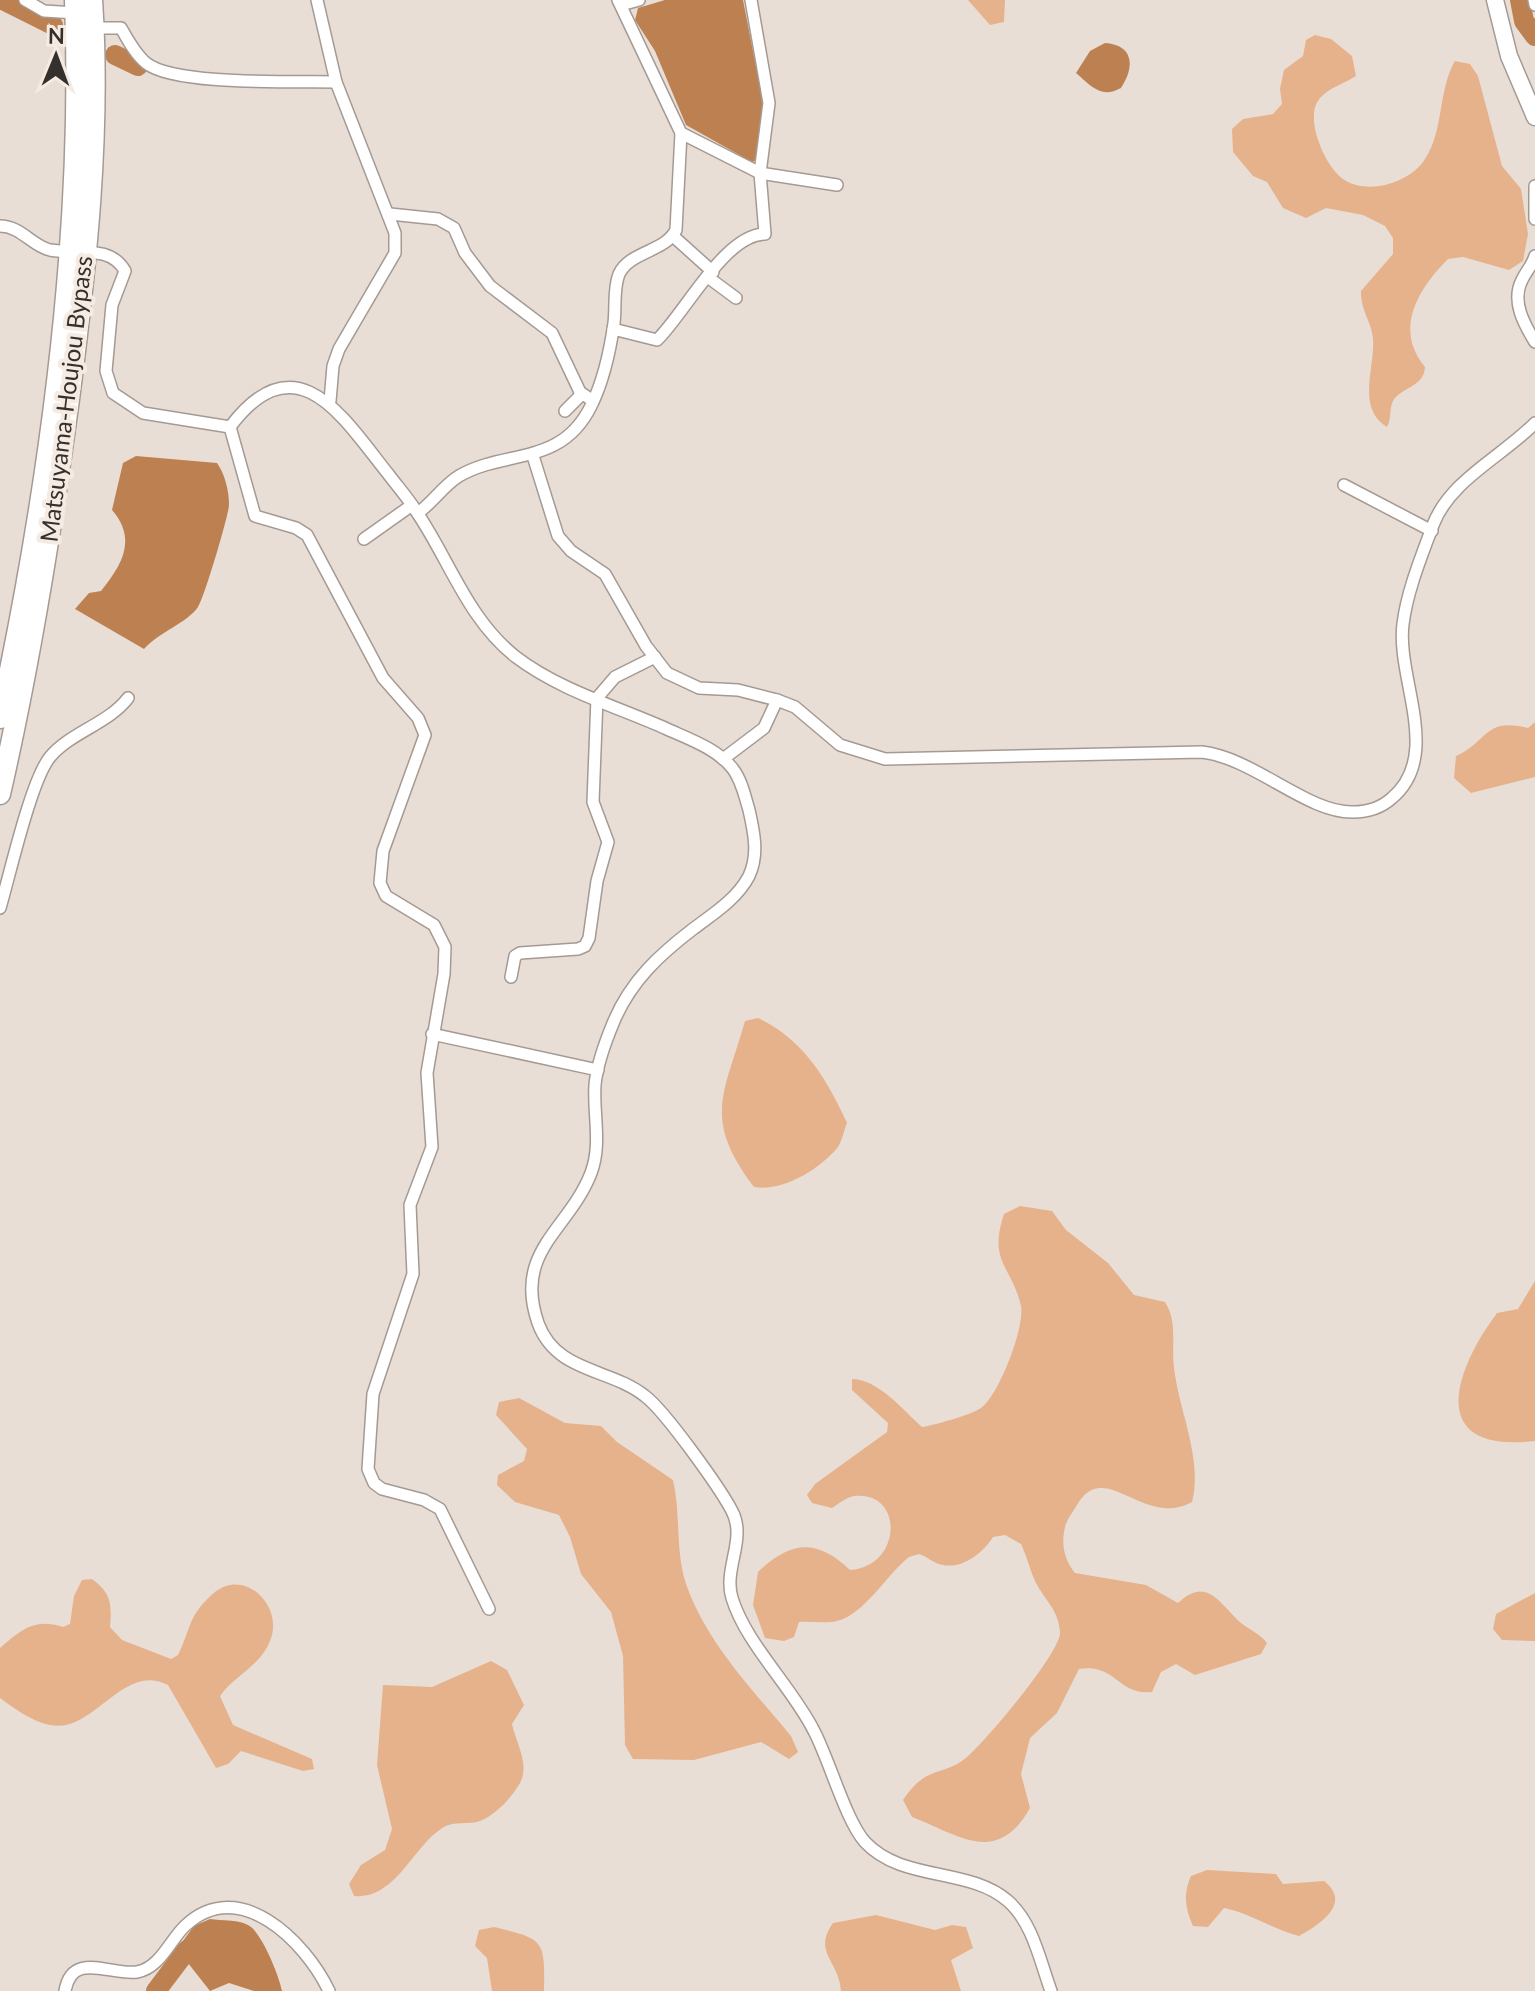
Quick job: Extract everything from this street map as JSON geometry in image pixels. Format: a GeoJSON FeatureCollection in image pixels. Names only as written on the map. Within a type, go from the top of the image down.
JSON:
{"type":"FeatureCollection","features":[{"type":"Feature","properties":{"kind":"highway","name":"Matsuyama-Houjou Bypass"},"geometry":{"type":"LineString","coordinates":[[0,794],[51,529],[77,251],[94,28],[92,0]]}},
{"type":"Feature","properties":{"kind":"highway","name":"Matsuyama-Houjou Bypass"},"geometry":{"type":"LineString","coordinates":[[0,718],[22,617],[77,251],[75,7]]}},
{"type":"Feature","properties":{"kind":"street"},"geometry":{"type":"LineString","coordinates":[[25,0],[44,11],[75,7]]}},
{"type":"Feature","properties":{"kind":"street"},"geometry":{"type":"LineString","coordinates":[[317,0],[336,82],[395,233],[395,253],[339,349],[333,366],[330,401]]}},
{"type":"Feature","properties":{"kind":"street"},"geometry":{"type":"LineString","coordinates":[[639,0],[620,3],[681,133],[673,236],[736,298]]}},
{"type":"Feature","properties":{"kind":"street"},"geometry":{"type":"LineString","coordinates":[[613,329],[657,340],[689,296],[740,240],[765,234],[760,173],[769,103],[751,0]]}},
{"type":"Feature","properties":{"kind":"street"},"geometry":{"type":"LineString","coordinates":[[1495,0],[1509,56],[1535,117]]}},
{"type":"Feature","properties":{"kind":"street"},"geometry":{"type":"LineString","coordinates":[[94,28],[121,28],[147,64],[164,72],[220,79],[336,82]]}},
{"type":"Feature","properties":{"kind":"street"},"geometry":{"type":"LineString","coordinates":[[681,133],[760,173],[837,185]]}},
{"type":"Feature","properties":{"kind":"street"},"geometry":{"type":"LineString","coordinates":[[1535,186],[1535,219]]}},
{"type":"Feature","properties":{"kind":"street"},"geometry":{"type":"LineString","coordinates":[[390,214],[438,219],[454,228],[465,253],[490,286],[552,333],[582,394],[593,401]]}},
{"type":"Feature","properties":{"kind":"street"},"geometry":{"type":"LineString","coordinates":[[0,226],[16,229],[48,249],[110,255],[119,260],[125,271],[112,305],[106,371],[113,393],[143,413],[230,427]]}},
{"type":"Feature","properties":{"kind":"street"},"geometry":{"type":"LineString","coordinates":[[364,539],[415,509],[458,477],[533,456],[569,435],[593,401],[613,329],[620,272],[632,260],[673,236]]}},
{"type":"Feature","properties":{"kind":"street"},"geometry":{"type":"LineString","coordinates":[[1535,256],[1520,282],[1518,303],[1523,324],[1535,342]]}},
{"type":"Feature","properties":{"kind":"street"},"geometry":{"type":"LineString","coordinates":[[230,427],[252,401],[280,388],[330,401],[415,509],[448,570],[498,641],[531,667],[693,740],[723,759],[742,784],[756,845],[748,878],[726,904],[643,971],[619,1010],[598,1070],[596,1152],[592,1171],[580,1196],[549,1233],[536,1263],[532,1293],[544,1336],[555,1351],[575,1364],[644,1394],[732,1510],[737,1535],[730,1566],[731,1596],[746,1627],[789,1687],[815,1732],[865,1843],[890,1859],[980,1886],[1009,1902],[1033,1940],[1051,1991]]}},
{"type":"Feature","properties":{"kind":"street"},"geometry":{"type":"LineString","coordinates":[[565,411],[582,394]]}},
{"type":"Feature","properties":{"kind":"street"},"geometry":{"type":"LineString","coordinates":[[533,456],[558,536],[571,551],[605,574],[655,657],[667,673],[687,685],[738,690],[777,700],[795,707],[840,745],[885,759],[1214,753],[1329,807],[1352,812],[1379,807],[1400,790],[1407,782],[1415,759],[1403,624],[1432,531],[1453,494],[1535,423]]}},
{"type":"Feature","properties":{"kind":"street"},"geometry":{"type":"LineString","coordinates":[[230,427],[255,516],[296,528],[307,535],[383,678],[418,718],[425,735],[383,851],[380,883],[386,896],[434,925],[445,947],[444,974],[427,1073],[432,1147],[410,1205],[413,1274],[373,1394],[368,1469],[374,1483],[382,1489],[432,1502],[440,1509],[489,1609]]}},
{"type":"Feature","properties":{"kind":"street"},"geometry":{"type":"LineString","coordinates":[[1344,485],[1432,531]]}},
{"type":"Feature","properties":{"kind":"street"},"geometry":{"type":"LineString","coordinates":[[511,977],[515,956],[520,953],[578,949],[585,946],[589,938],[597,881],[608,842],[593,802],[597,698],[615,677],[655,657]]}},
{"type":"Feature","properties":{"kind":"street"},"geometry":{"type":"LineString","coordinates":[[0,908],[37,781],[49,758],[63,745],[115,712],[128,698]]}},
{"type":"Feature","properties":{"kind":"street"},"geometry":{"type":"LineString","coordinates":[[723,759],[764,728],[777,700]]}},
{"type":"Feature","properties":{"kind":"street"},"geometry":{"type":"LineString","coordinates":[[432,1034],[598,1070]]}},
{"type":"Feature","properties":{"kind":"street"},"geometry":{"type":"LineString","coordinates":[[65,1991],[68,1979],[76,1970],[87,1967],[136,1972],[144,1970],[159,1958],[185,1926],[204,1912],[229,1906],[252,1910],[291,1940],[313,1963],[329,1991]]}},
{"type":"Feature","properties":{"kind":"shaded area"},"geometry":{"type":"Polygon","coordinates":[[[665,0],[743,0],[763,102],[757,160],[752,162],[686,125],[655,51],[635,20],[638,8],[665,0]]]}},
{"type":"Feature","properties":{"kind":"shaded area"},"geometry":{"type":"Polygon","coordinates":[[[968,0],[1005,0],[1004,22],[990,25],[968,0]]]}},
{"type":"Feature","properties":{"kind":"shaded area"},"geometry":{"type":"Polygon","coordinates":[[[1315,35],[1331,39],[1352,56],[1356,76],[1324,94],[1315,106],[1318,141],[1329,164],[1343,179],[1353,184],[1376,186],[1399,180],[1418,167],[1431,148],[1446,84],[1455,61],[1470,64],[1478,76],[1502,166],[1521,189],[1528,234],[1523,261],[1509,270],[1463,257],[1448,259],[1437,270],[1420,296],[1411,324],[1411,338],[1425,367],[1424,373],[1419,381],[1395,399],[1387,427],[1378,419],[1369,399],[1373,339],[1361,291],[1393,254],[1393,238],[1385,226],[1363,215],[1326,208],[1306,218],[1283,208],[1267,182],[1253,176],[1233,152],[1232,129],[1243,119],[1273,114],[1282,104],[1280,89],[1284,70],[1303,56],[1306,40],[1315,35]]]}},
{"type":"Feature","properties":{"kind":"shaded area"},"geometry":{"type":"Polygon","coordinates":[[[1105,43],[1122,48],[1130,65],[1121,88],[1102,92],[1076,73],[1090,51],[1105,43]]]}},
{"type":"Feature","properties":{"kind":"shaded area"},"geometry":{"type":"Polygon","coordinates":[[[136,456],[217,463],[229,500],[221,539],[198,607],[144,649],[75,609],[89,593],[101,591],[115,572],[124,552],[124,532],[112,510],[123,463],[136,456]]]}},
{"type":"Feature","properties":{"kind":"shaded area"},"geometry":{"type":"Polygon","coordinates":[[[1535,722],[1535,777],[1471,793],[1454,778],[1456,756],[1488,732],[1503,726],[1528,728],[1535,722]]]}},
{"type":"Feature","properties":{"kind":"shaded area"},"geometry":{"type":"Polygon","coordinates":[[[758,1018],[801,1049],[822,1076],[847,1123],[838,1147],[821,1164],[788,1183],[765,1188],[754,1187],[738,1163],[728,1142],[722,1106],[745,1021],[758,1018]]]}},
{"type":"Feature","properties":{"kind":"shaded area"},"geometry":{"type":"Polygon","coordinates":[[[1020,1206],[1052,1211],[1066,1230],[1108,1263],[1134,1295],[1165,1302],[1171,1318],[1174,1368],[1195,1469],[1192,1502],[1174,1508],[1157,1507],[1113,1490],[1100,1488],[1088,1492],[1065,1527],[1064,1552],[1068,1562],[1075,1573],[1146,1585],[1178,1603],[1188,1595],[1205,1592],[1267,1643],[1261,1654],[1195,1675],[1176,1664],[1161,1672],[1152,1692],[1131,1689],[1101,1671],[1079,1669],[1057,1713],[1030,1738],[1021,1774],[1030,1808],[1017,1826],[1004,1837],[991,1842],[961,1838],[912,1817],[903,1800],[920,1781],[958,1763],[976,1748],[1021,1696],[1057,1642],[1060,1632],[1057,1618],[1036,1583],[1021,1544],[1005,1535],[993,1537],[972,1558],[950,1566],[919,1554],[909,1557],[857,1611],[837,1621],[799,1622],[794,1637],[784,1641],[765,1638],[753,1605],[758,1572],[782,1554],[804,1547],[815,1549],[838,1560],[850,1570],[867,1565],[880,1556],[888,1543],[891,1529],[889,1516],[882,1504],[870,1497],[854,1496],[832,1508],[812,1503],[807,1495],[815,1484],[887,1432],[888,1423],[852,1390],[852,1379],[862,1380],[881,1390],[922,1427],[969,1414],[988,1401],[1009,1360],[1019,1329],[1021,1306],[998,1243],[1004,1214],[1020,1206]]]}},
{"type":"Feature","properties":{"kind":"shaded area"},"geometry":{"type":"Polygon","coordinates":[[[1535,1281],[1535,1441],[1500,1442],[1477,1435],[1463,1422],[1459,1404],[1461,1383],[1469,1360],[1497,1313],[1518,1309],[1535,1281]]]}},
{"type":"Feature","properties":{"kind":"shaded area"},"geometry":{"type":"Polygon","coordinates":[[[519,1398],[565,1423],[601,1426],[617,1442],[673,1480],[683,1571],[695,1606],[731,1664],[791,1736],[798,1752],[789,1759],[761,1742],[694,1760],[633,1759],[625,1745],[623,1656],[611,1612],[581,1574],[570,1537],[559,1515],[515,1502],[497,1485],[498,1475],[524,1461],[527,1449],[496,1415],[499,1402],[519,1398]]]}},
{"type":"Feature","properties":{"kind":"shaded area"},"geometry":{"type":"Polygon","coordinates":[[[92,1579],[107,1594],[110,1627],[122,1640],[171,1659],[178,1655],[195,1615],[215,1592],[237,1585],[257,1593],[271,1612],[272,1635],[263,1654],[220,1696],[233,1725],[312,1759],[314,1769],[303,1771],[241,1751],[228,1764],[216,1768],[168,1685],[152,1680],[122,1689],[81,1719],[66,1725],[36,1721],[0,1698],[0,1648],[29,1627],[44,1624],[63,1627],[70,1624],[74,1596],[82,1580],[92,1579]]]}},
{"type":"Feature","properties":{"kind":"shaded area"},"geometry":{"type":"Polygon","coordinates":[[[1535,1593],[1535,1641],[1502,1640],[1493,1629],[1496,1614],[1535,1593]]]}},
{"type":"Feature","properties":{"kind":"shaded area"},"geometry":{"type":"Polygon","coordinates":[[[491,1661],[507,1670],[524,1705],[512,1724],[524,1768],[520,1783],[508,1800],[492,1814],[476,1822],[444,1827],[433,1835],[393,1881],[369,1895],[354,1896],[349,1884],[361,1865],[385,1850],[392,1829],[377,1765],[383,1685],[432,1687],[491,1661]]]}},
{"type":"Feature","properties":{"kind":"shaded area"},"geometry":{"type":"Polygon","coordinates":[[[1207,1870],[1276,1874],[1283,1884],[1324,1881],[1332,1889],[1334,1905],[1324,1919],[1299,1936],[1224,1908],[1208,1927],[1193,1926],[1187,1907],[1187,1889],[1191,1876],[1207,1870]]]}},
{"type":"Feature","properties":{"kind":"shaded area"},"geometry":{"type":"Polygon","coordinates":[[[876,1915],[935,1930],[952,1925],[966,1927],[973,1948],[951,1960],[961,1991],[841,1991],[840,1981],[826,1950],[827,1933],[833,1923],[876,1915]]]}},
{"type":"Feature","properties":{"kind":"shaded area"},"geometry":{"type":"Polygon","coordinates":[[[210,1919],[239,1922],[253,1929],[269,1954],[282,1991],[254,1991],[229,1983],[210,1991],[177,1949],[194,1926],[210,1919]]]}},
{"type":"Feature","properties":{"kind":"shaded area"},"geometry":{"type":"Polygon","coordinates":[[[494,1927],[523,1935],[538,1944],[544,1961],[544,1991],[492,1991],[487,1958],[475,1946],[479,1930],[494,1927]]]}},
{"type":"Feature","properties":{"kind":"waterway"},"geometry":{"type":"LineString","coordinates":[[3,0],[53,25]]}},
{"type":"Feature","properties":{"kind":"waterway"},"geometry":{"type":"LineString","coordinates":[[1520,0],[1524,21],[1535,36]]}},
{"type":"Feature","properties":{"kind":"waterway"},"geometry":{"type":"LineString","coordinates":[[115,55],[138,66]]}},
{"type":"Feature","properties":{"kind":"waterway"},"geometry":{"type":"LineString","coordinates":[[156,1991],[187,1950]]}}]}
